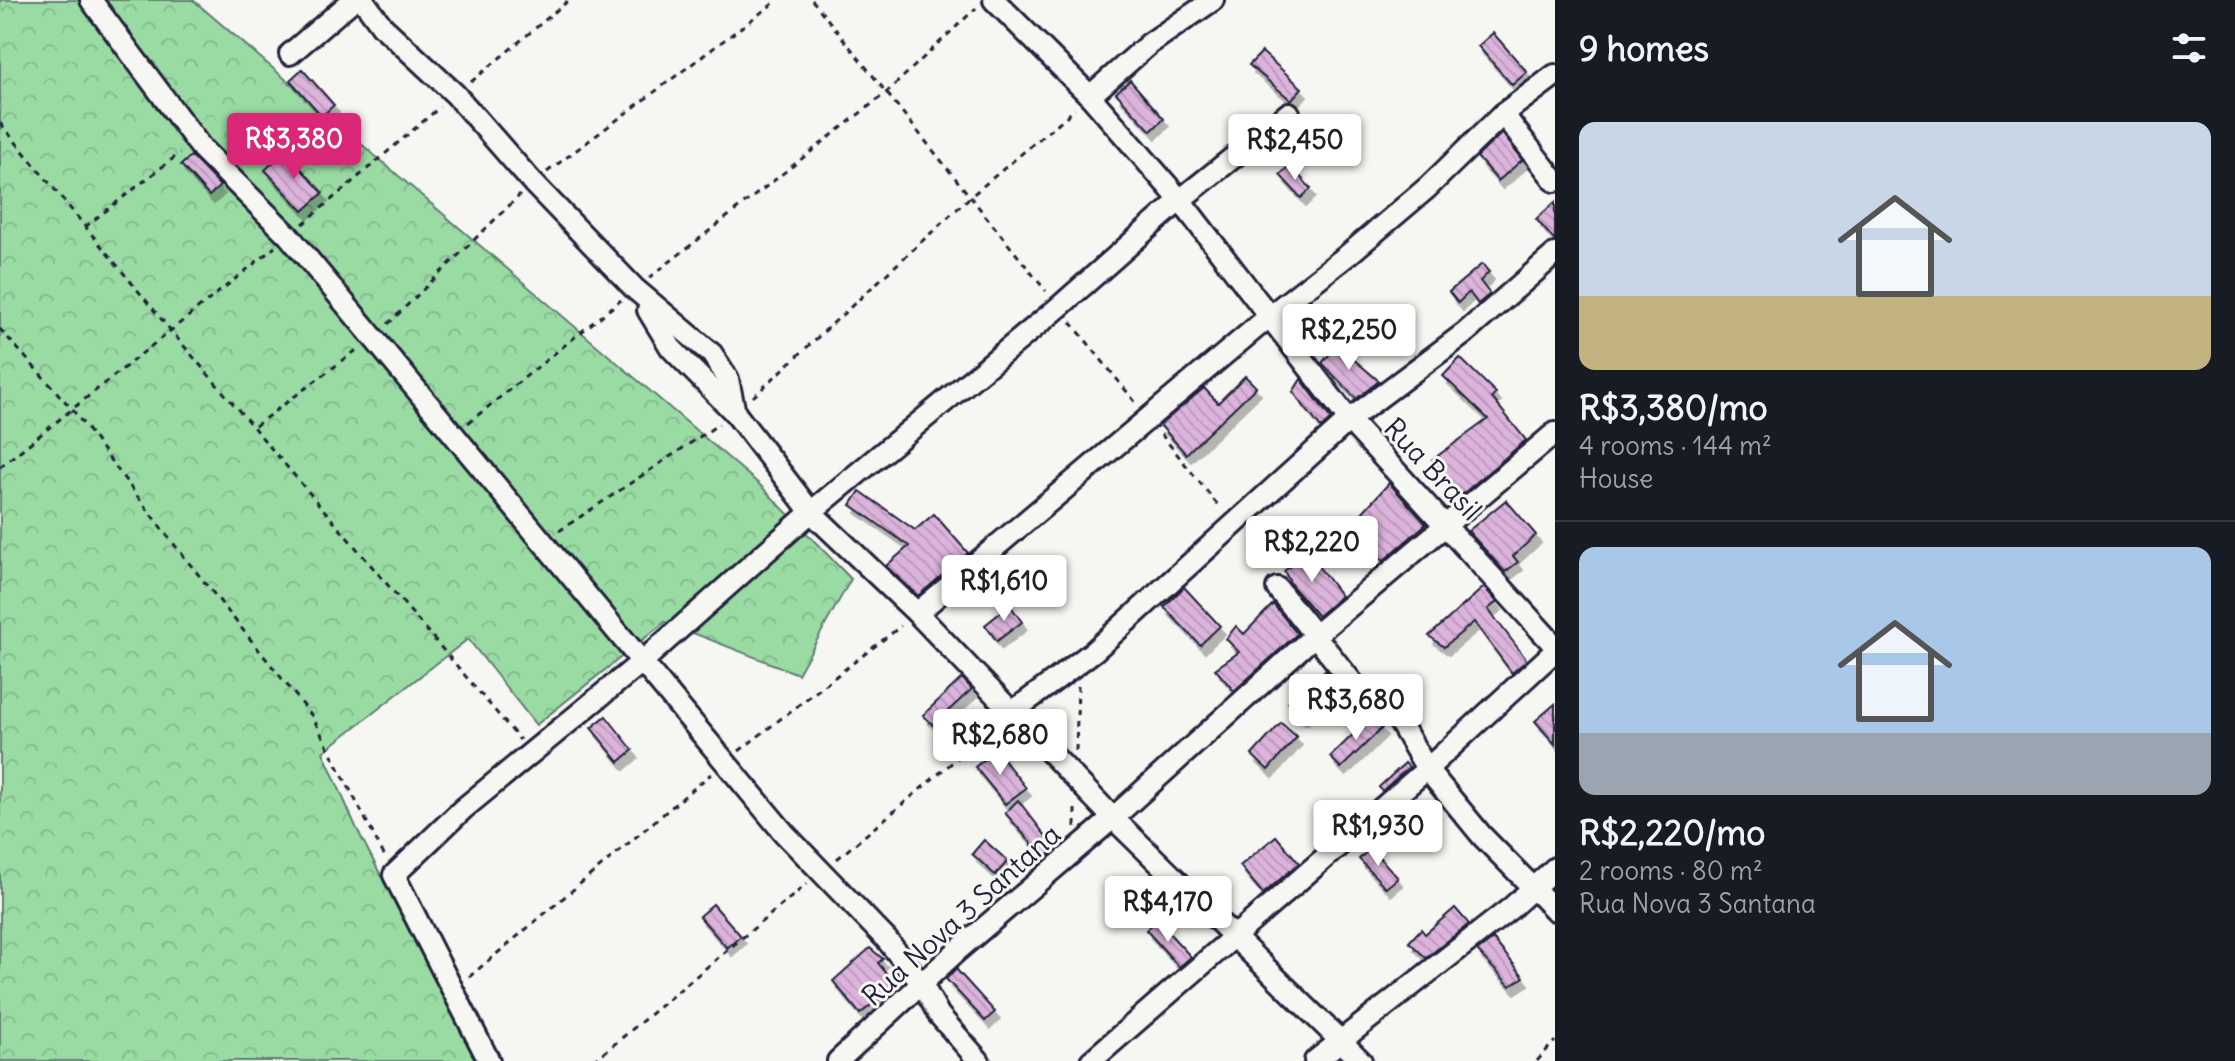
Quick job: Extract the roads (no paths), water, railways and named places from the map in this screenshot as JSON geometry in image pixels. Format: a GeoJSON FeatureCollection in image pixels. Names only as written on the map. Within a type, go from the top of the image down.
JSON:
{"type":"FeatureCollection","features":[{"type":"Feature","properties":{"kind":"street"},"geometry":{"type":"LineString","coordinates":[[91,0],[196,140],[289,236],[725,762],[820,873],[887,940],[922,984],[939,1015],[979,1061]]}},
{"type":"Feature","properties":{"kind":"street"},"geometry":{"type":"LineString","coordinates":[[290,54],[353,0]]}},
{"type":"Feature","properties":{"kind":"street"},"geometry":{"type":"LineString","coordinates":[[363,0],[398,43],[455,94],[533,183],[635,289],[721,365],[728,379],[735,413],[811,512],[917,613],[1113,818],[1235,934],[1361,1061]]}},
{"type":"Feature","properties":{"kind":"street","name":"Rua Brasil"},"geometry":{"type":"LineString","coordinates":[[994,0],[1090,96],[1180,200],[1349,420],[1445,522],[1555,648]]}},
{"type":"Feature","properties":{"kind":"street"},"geometry":{"type":"LineString","coordinates":[[1090,96],[1149,44],[1213,0]]}},
{"type":"Feature","properties":{"kind":"street"},"geometry":{"type":"LineString","coordinates":[[917,613],[1271,315],[1405,207],[1503,114],[1555,75]]}},
{"type":"Feature","properties":{"kind":"street"},"geometry":{"type":"LineString","coordinates":[[489,1061],[394,875],[435,833],[643,661],[811,512],[1059,307],[1180,200],[1289,113]]}},
{"type":"Feature","properties":{"kind":"street"},"geometry":{"type":"LineString","coordinates":[[1503,114],[1555,181]]}},
{"type":"Feature","properties":{"kind":"street"},"geometry":{"type":"LineString","coordinates":[[1011,713],[1094,651],[1349,420],[1465,333],[1555,254]]}},
{"type":"Feature","properties":{"kind":"street","name":"Rua Nova 3 Santana"},"geometry":{"type":"LineString","coordinates":[[838,1061],[1313,637],[1445,522],[1555,433]]}},
{"type":"Feature","properties":{"kind":"street"},"geometry":{"type":"LineString","coordinates":[[1277,588],[1313,637],[1356,687],[1399,721],[1427,769],[1482,836],[1555,910]]}},
{"type":"Feature","properties":{"kind":"street"},"geometry":{"type":"LineString","coordinates":[[1091,1061],[1427,769],[1555,648]]}},
{"type":"Feature","properties":{"kind":"street"},"geometry":{"type":"LineString","coordinates":[[1315,1061],[1555,868]]}}]}
